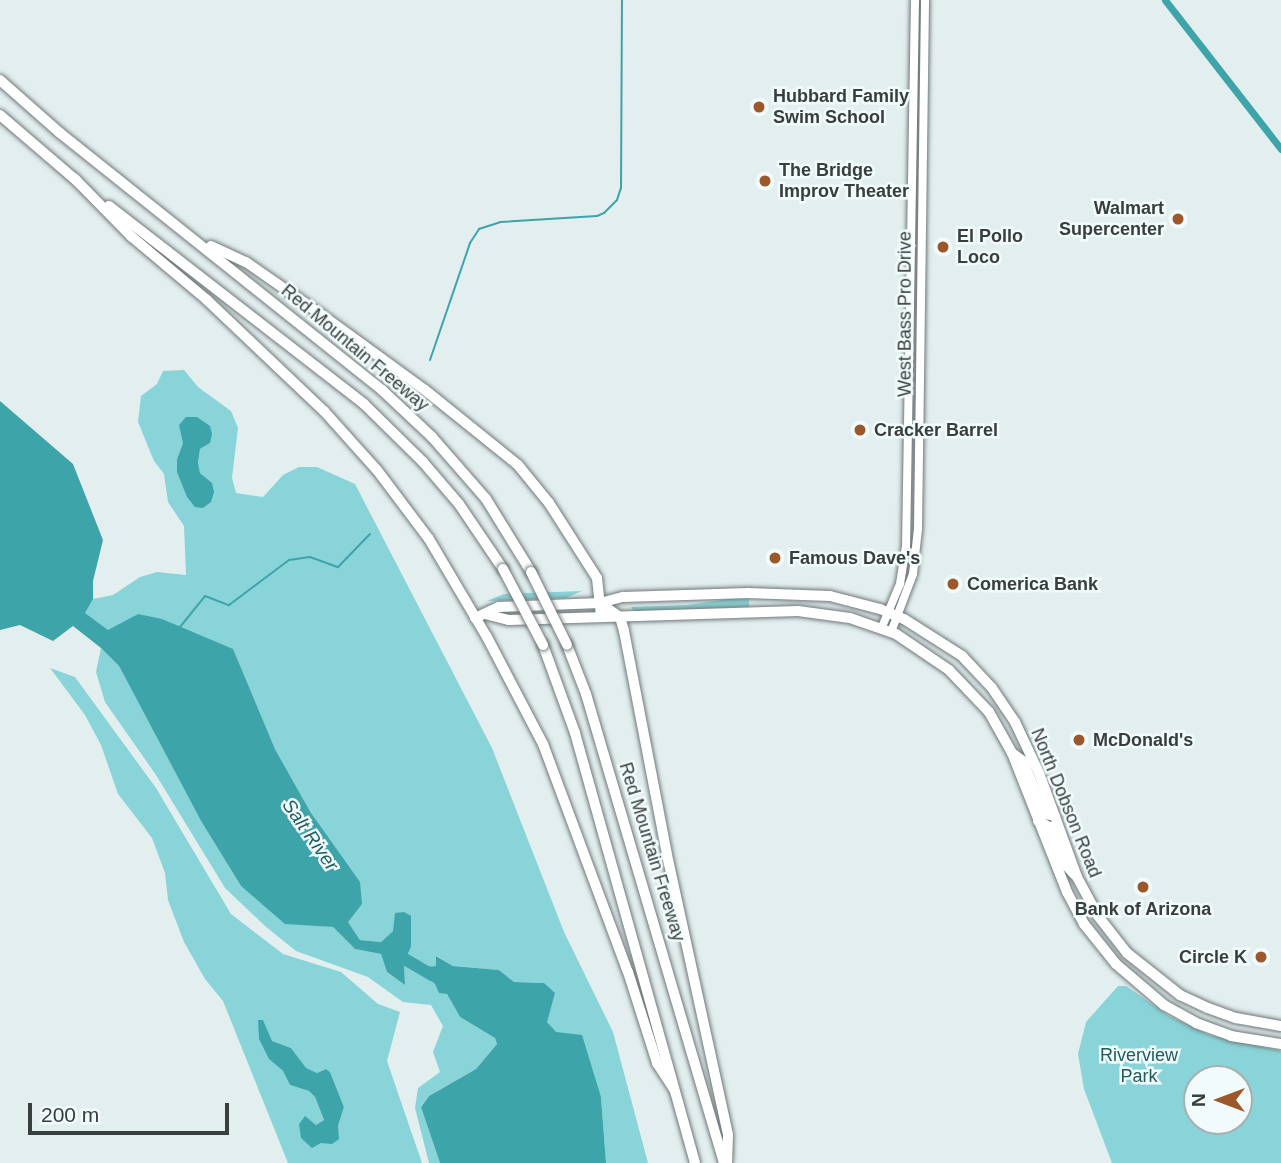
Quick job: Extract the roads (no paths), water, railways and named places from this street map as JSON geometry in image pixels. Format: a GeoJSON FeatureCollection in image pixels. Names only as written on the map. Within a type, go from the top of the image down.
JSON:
{"type":"FeatureCollection","features":[{"type":"Feature","properties":{"kind":"highway","name":"Red Mountain Freeway"},"geometry":{"type":"LineString","coordinates":[[0,80],[60,133],[382,390],[432,438],[486,499],[531,572],[567,645],[586,694],[726,1163]]}},
{"type":"Feature","properties":{"kind":"highway","name":"Red Mountain Freeway"},"geometry":{"type":"LineString","coordinates":[[0,115],[74,178],[364,404],[423,462],[459,504],[503,569],[543,645],[575,733],[695,1163]]}},
{"type":"Feature","properties":{"kind":"highway"},"geometry":{"type":"LineString","coordinates":[[74,178],[132,237],[231,322],[332,420],[377,470],[421,528],[480,616],[550,760],[628,972],[657,1063],[674,1089]]}},
{"type":"Feature","properties":{"kind":"highway"},"geometry":{"type":"LineString","coordinates":[[192,238],[257,270],[411,379],[502,451],[528,476],[564,524],[597,578],[601,617]]}},
{"type":"Feature","properties":{"kind":"highway"},"geometry":{"type":"LineString","coordinates":[[600,603],[620,617],[669,864],[728,1135],[726,1163]]}},
{"type":"Feature","properties":{"kind":"main road","name":"North Dobson Road"},"geometry":{"type":"LineString","coordinates":[[480,616],[499,607],[600,603],[623,597],[798,593],[840,598],[951,648],[992,688],[1015,722],[1055,816],[1077,877],[1098,916],[1115,939],[1150,973],[1180,995],[1243,1020],[1281,1026]]}},
{"type":"Feature","properties":{"kind":"main road","name":"North Dobson Road"},"geometry":{"type":"LineString","coordinates":[[480,616],[509,620],[798,611],[890,622],[965,685],[989,712],[1012,753],[1067,892],[1084,924],[1130,979],[1164,1005],[1196,1023],[1231,1036],[1281,1044]]}},
{"type":"Feature","properties":{"kind":"main road"},"geometry":{"type":"LineString","coordinates":[[1012,753],[1023,761],[1045,814],[1055,816]]}},
{"type":"Feature","properties":{"kind":"main road"},"geometry":{"type":"LineString","coordinates":[[1038,821],[1050,827],[1064,863],[1077,877]]}},
{"type":"Feature","properties":{"kind":"street","name":"West Bass Pro Drive"},"geometry":{"type":"LineString","coordinates":[[890,622],[900,584],[906,540],[915,0]]}},
{"type":"Feature","properties":{"kind":"street","name":"West Bass Pro Drive"},"geometry":{"type":"LineString","coordinates":[[890,622],[913,574],[918,529],[925,0]]}},
{"type":"Feature","properties":{"kind":"water"},"geometry":{"type":"Polygon","coordinates":[[[0,401],[73,464],[103,540],[93,581],[93,599],[85,613],[108,630],[138,614],[162,619],[233,649],[275,749],[311,813],[360,882],[362,904],[348,922],[360,940],[381,942],[393,931],[395,913],[404,912],[411,916],[411,947],[404,962],[405,985],[387,972],[381,954],[355,949],[333,927],[285,924],[241,886],[201,821],[119,666],[101,648],[73,626],[53,641],[20,625],[0,630],[0,401]]]}},
{"type":"Feature","properties":{"kind":"water"},"geometry":{"type":"Polygon","coordinates":[[[186,417],[197,417],[210,426],[212,434],[210,443],[200,449],[198,463],[200,473],[212,483],[214,492],[211,502],[203,508],[195,507],[187,497],[177,472],[177,459],[183,443],[179,425],[186,417]]]}},
{"type":"Feature","properties":{"kind":"water"},"geometry":{"type":"Polygon","coordinates":[[[436,956],[453,966],[499,970],[514,982],[544,983],[555,993],[547,1022],[556,1032],[582,1035],[601,1097],[606,1163],[440,1163],[421,1107],[429,1096],[476,1069],[497,1044],[495,1038],[460,1017],[447,994],[439,993],[435,984],[417,968],[436,966],[436,956]]]}},
{"type":"Feature","properties":{"kind":"water"},"geometry":{"type":"Polygon","coordinates":[[[258,1020],[263,1020],[272,1041],[291,1048],[306,1068],[317,1073],[326,1069],[330,1072],[344,1107],[338,1126],[339,1139],[332,1144],[321,1143],[312,1148],[301,1138],[299,1124],[305,1116],[316,1125],[324,1120],[315,1097],[309,1091],[290,1085],[283,1071],[269,1059],[259,1039],[258,1020]]]}},
{"type":"Feature","properties":{"kind":"waterway"},"geometry":{"type":"LineString","coordinates":[[430,360],[470,243],[479,229],[500,222],[597,216],[617,200],[621,188],[622,0]]}},
{"type":"Feature","properties":{"kind":"waterway"},"geometry":{"type":"LineString","coordinates":[[1165,0],[1281,149]]}},
{"type":"Feature","properties":{"kind":"waterway"},"geometry":{"type":"LineString","coordinates":[[180,627],[205,596],[229,605],[289,560],[310,557],[338,567],[370,534]]}},
{"type":"Feature","properties":{"kind":"waterway","name":"Salt River"},"geometry":{"type":"LineString","coordinates":[[391,951],[432,975]]}},
{"type":"Feature","properties":{"kind":"place","name":"Hubbard Family Swim School"},"geometry":{"type":"Point","coordinates":[759,107]}},
{"type":"Feature","properties":{"kind":"place","name":"The Bridge Improv Theater"},"geometry":{"type":"Point","coordinates":[765,181]}},
{"type":"Feature","properties":{"kind":"place","name":"Walmart Supercenter"},"geometry":{"type":"Point","coordinates":[1178,219]}},
{"type":"Feature","properties":{"kind":"place","name":"El Pollo Loco"},"geometry":{"type":"Point","coordinates":[943,247]}},
{"type":"Feature","properties":{"kind":"place","name":"Cracker Barrel"},"geometry":{"type":"Point","coordinates":[860,430]}},
{"type":"Feature","properties":{"kind":"place","name":"Famous Dave's"},"geometry":{"type":"Point","coordinates":[775,558]}},
{"type":"Feature","properties":{"kind":"place","name":"Comerica Bank"},"geometry":{"type":"Point","coordinates":[953,584]}},
{"type":"Feature","properties":{"kind":"place","name":"McDonald's"},"geometry":{"type":"Point","coordinates":[1079,740]}},
{"type":"Feature","properties":{"kind":"place","name":"Bank of Arizona"},"geometry":{"type":"Point","coordinates":[1143,887]}},
{"type":"Feature","properties":{"kind":"place","name":"Circle K"},"geometry":{"type":"Point","coordinates":[1261,957]}},
{"type":"Feature","properties":{"kind":"park label","name":"Riverview Park"},"geometry":{"type":"Point","coordinates":[1139,1066]}}]}
